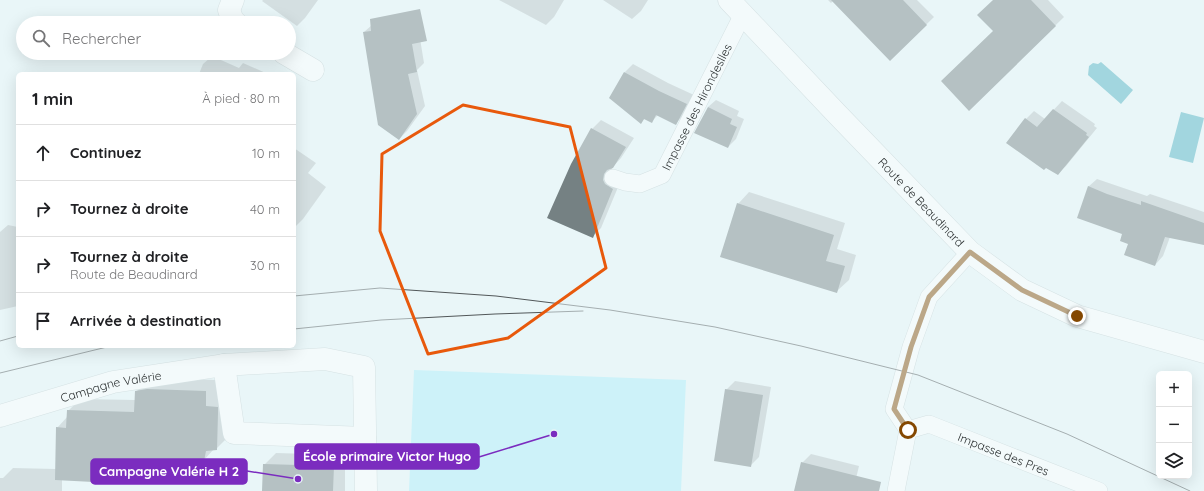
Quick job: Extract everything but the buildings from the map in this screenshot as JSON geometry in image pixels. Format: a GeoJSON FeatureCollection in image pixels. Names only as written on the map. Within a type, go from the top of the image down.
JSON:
{"type":"FeatureCollection","features":[{"type":"Feature","properties":{"kind":"street"},"geometry":{"type":"LineString","coordinates":[[232,16],[229,10],[233,0]]}},
{"type":"Feature","properties":{"kind":"street","name":"Route de Beaudinard"},"geometry":{"type":"LineString","coordinates":[[736,7],[970,252],[1022,290],[1077,316],[1204,352]]}},
{"type":"Feature","properties":{"kind":"street"},"geometry":{"type":"LineString","coordinates":[[296,60],[313,70]]}},
{"type":"Feature","properties":{"kind":"street","name":"Campagne Valérie"},"geometry":{"type":"LineString","coordinates":[[0,416],[113,382],[224,365],[325,359],[364,367],[366,491]]}},
{"type":"Feature","properties":{"kind":"street"},"geometry":{"type":"LineString","coordinates":[[224,365],[234,433],[365,438]]}},
{"type":"Feature","properties":{"kind":"lane","name":"Impasse des Hirondeslles"},"geometry":{"type":"LineString","coordinates":[[613,178],[625,182],[640,184],[662,175],[736,7]]}},
{"type":"Feature","properties":{"kind":"lane"},"geometry":{"type":"LineString","coordinates":[[896,491],[908,430],[894,409],[911,347],[929,297],[970,252]]}},
{"type":"Feature","properties":{"kind":"lane","name":"Impasse des Pres"},"geometry":{"type":"LineString","coordinates":[[908,430],[929,424],[1099,491]]}},
{"type":"Feature","properties":{"kind":"highlighted area"},"geometry":{"type":"Polygon","coordinates":[[[463,105],[570,127],[606,268],[508,338],[428,354],[380,231],[382,154],[463,105]]]}},
{"type":"Feature","properties":{"kind":"shaded area"},"geometry":{"type":"Polygon","coordinates":[[[1101,62],[1133,90],[1121,104],[1088,75],[1089,66],[1093,63],[1098,64],[1101,62]]]}},
{"type":"Feature","properties":{"kind":"shaded area"},"geometry":{"type":"Polygon","coordinates":[[[1181,112],[1204,118],[1193,163],[1169,157],[1181,112]]]}},
{"type":"Feature","properties":{"kind":"shaded area"},"geometry":{"type":"Polygon","coordinates":[[[414,370],[686,380],[681,491],[409,491],[414,370]]]}},
{"type":"Feature","properties":{"kind":"tram line"},"geometry":{"type":"LineString","coordinates":[[296,296],[380,288],[496,296],[610,310],[715,327],[801,346],[918,375],[1067,434],[1190,491]]}},
{"type":"Feature","properties":{"kind":"tram line"},"geometry":{"type":"LineString","coordinates":[[296,329],[381,320],[583,311]]}},
{"type":"Feature","properties":{"kind":"tram line"},"geometry":{"type":"LineString","coordinates":[[0,341],[16,337]]}},
{"type":"Feature","properties":{"kind":"tram line"},"geometry":{"type":"LineString","coordinates":[[0,373],[103,348]]}},
{"type":"Feature","properties":{"kind":"place","name":"École primaire Victor Hugo"},"geometry":{"type":"Point","coordinates":[554,434]}},
{"type":"Feature","properties":{"kind":"place","name":"Campagne Valérie H 2"},"geometry":{"type":"Point","coordinates":[298,479]}},
{"type":"Feature","properties":{"kind":"route"},"geometry":{"type":"LineString","coordinates":[[908,430],[894,409],[911,347],[929,297],[970,252],[1022,290],[1077,316]]}}]}
